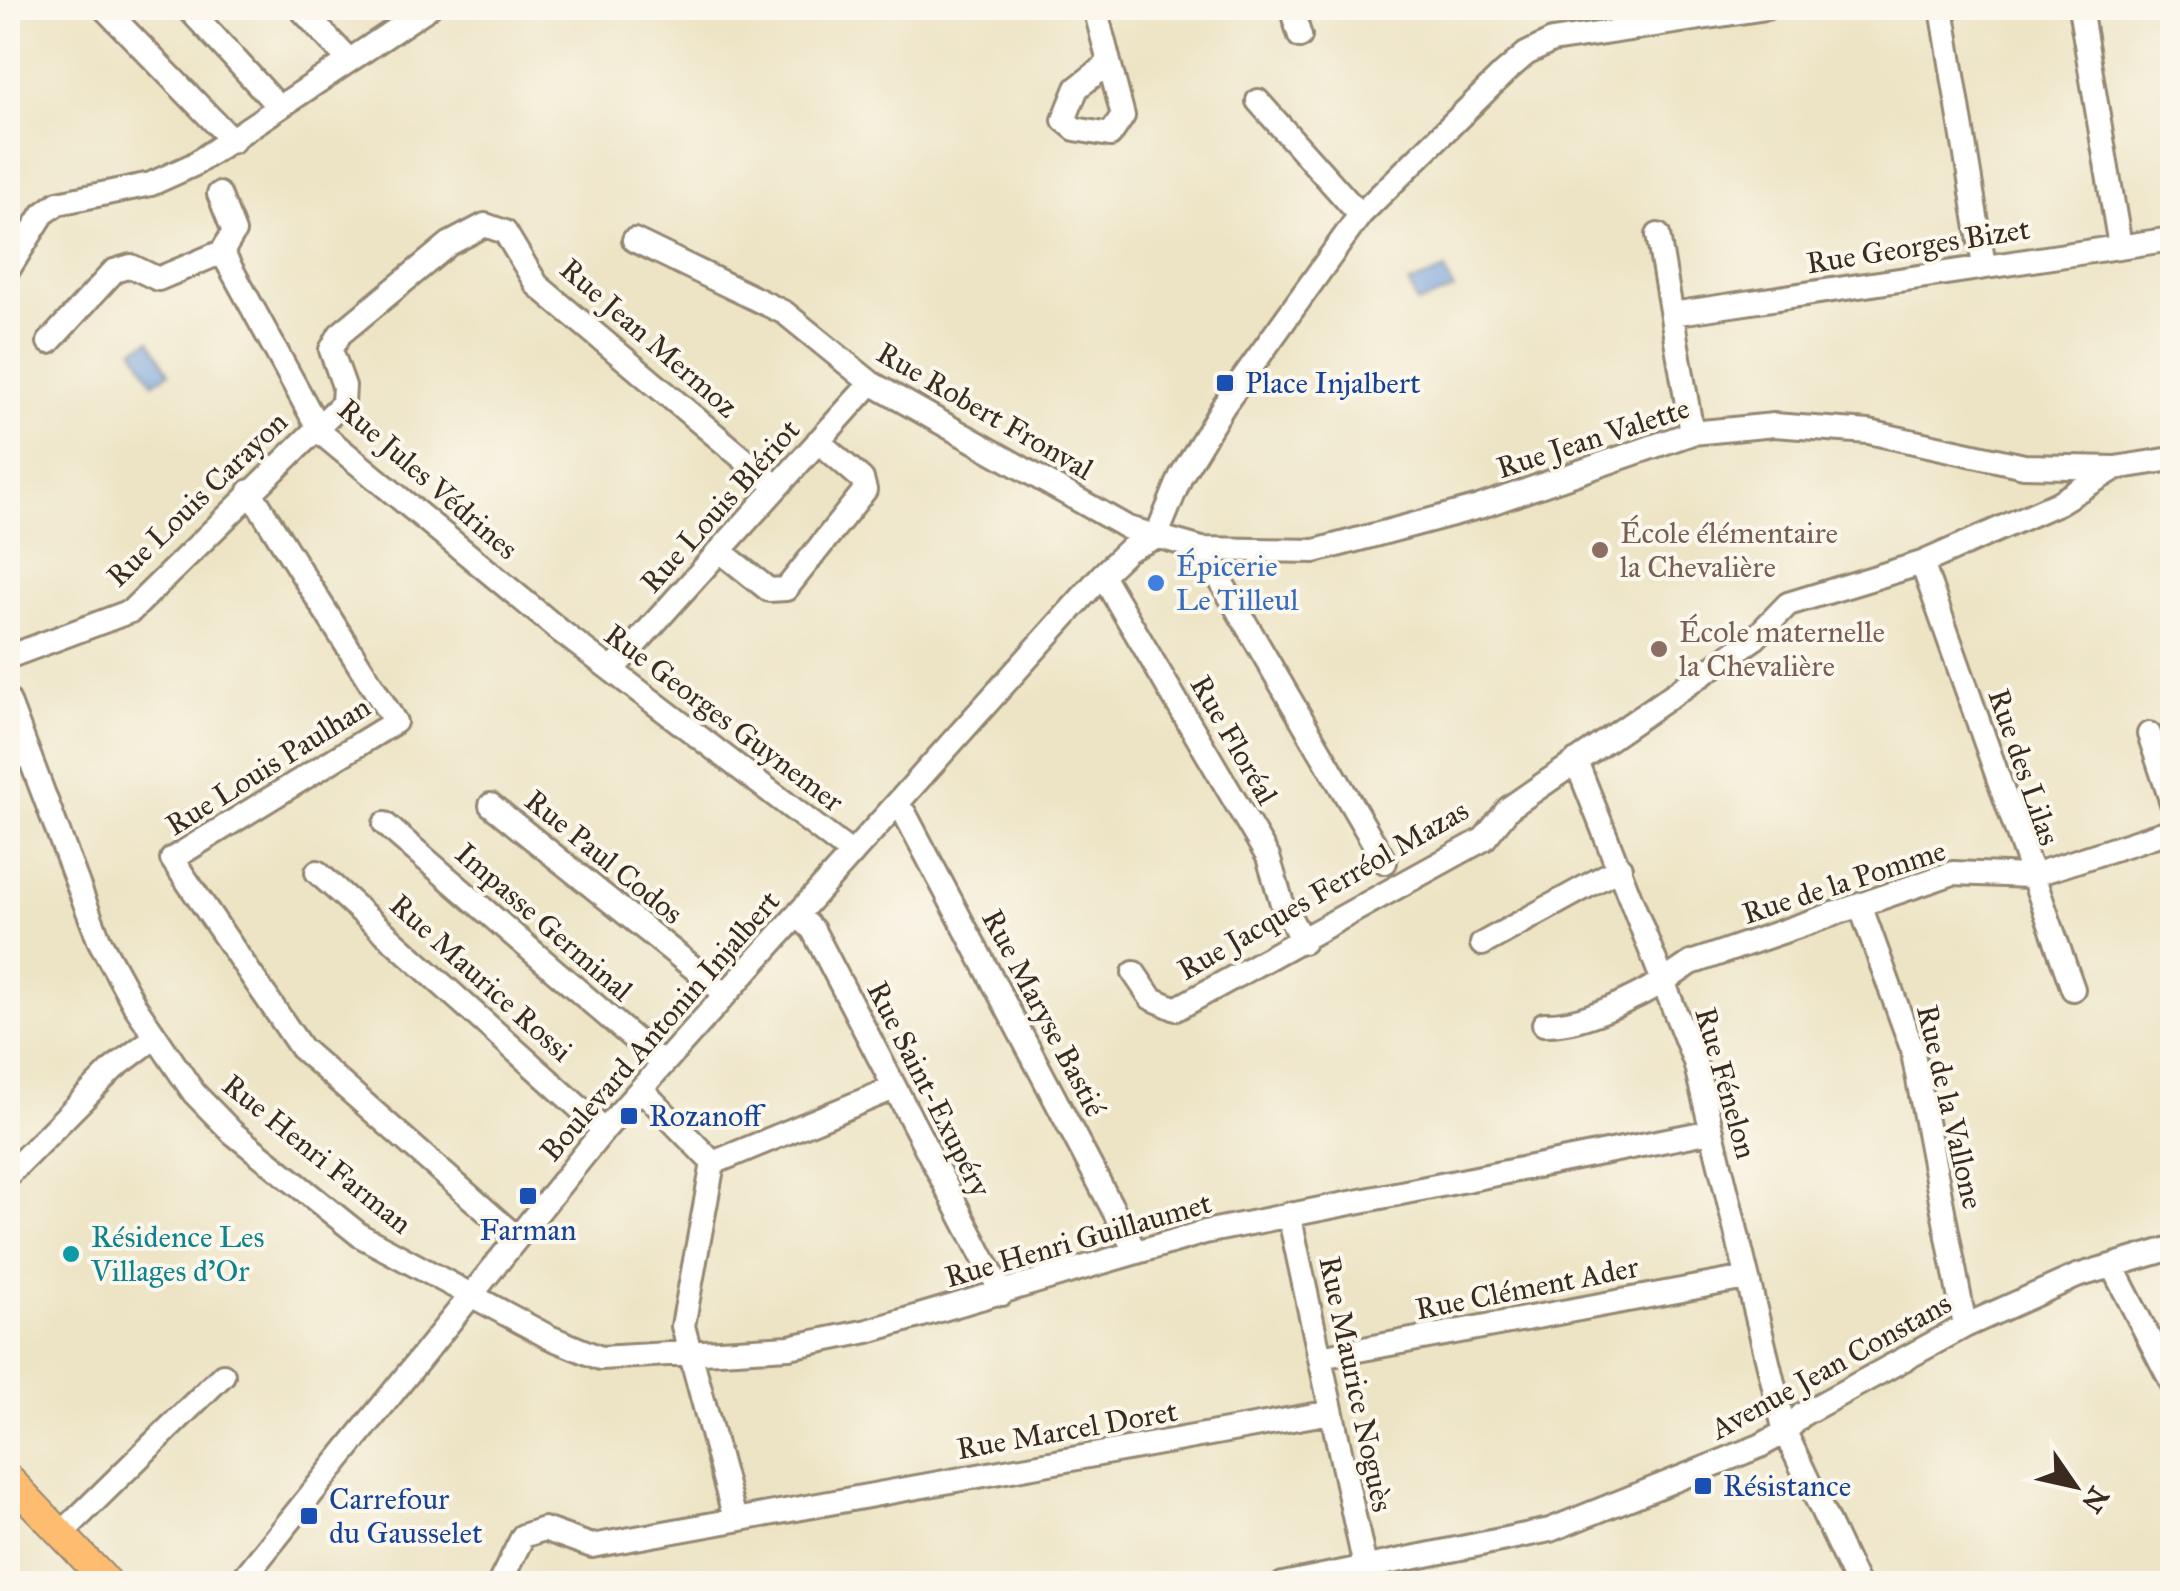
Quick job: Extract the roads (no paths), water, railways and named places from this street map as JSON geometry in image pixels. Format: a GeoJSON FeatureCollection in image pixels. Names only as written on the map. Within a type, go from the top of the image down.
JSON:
{"type":"FeatureCollection","features":[{"type":"Feature","properties":{"kind":"main road"},"geometry":{"type":"LineString","coordinates":[[8,1478],[109,1584]]}},
{"type":"Feature","properties":{"kind":"street"},"geometry":{"type":"LineString","coordinates":[[104,8],[233,141]]}},
{"type":"Feature","properties":{"kind":"street"},"geometry":{"type":"LineString","coordinates":[[188,8],[278,106]]}},
{"type":"Feature","properties":{"kind":"street"},"geometry":{"type":"LineString","coordinates":[[300,8],[346,58]]}},
{"type":"Feature","properties":{"kind":"street"},"geometry":{"type":"LineString","coordinates":[[8,270],[43,214],[58,204],[151,184],[207,157],[346,58],[428,8]]}},
{"type":"Feature","properties":{"kind":"street"},"geometry":{"type":"LineString","coordinates":[[1094,8],[1109,63]]}},
{"type":"Feature","properties":{"kind":"street"},"geometry":{"type":"LineString","coordinates":[[1291,8],[1300,36]]}},
{"type":"Feature","properties":{"kind":"street"},"geometry":{"type":"LineString","coordinates":[[1156,537],[1181,476],[1224,405],[1360,215],[1526,54],[1552,42],[1667,15],[1766,8]]}},
{"type":"Feature","properties":{"kind":"street"},"geometry":{"type":"LineString","coordinates":[[1942,8],[1984,266]]}},
{"type":"Feature","properties":{"kind":"street"},"geometry":{"type":"LineString","coordinates":[[2080,8],[2120,246]]}},
{"type":"Feature","properties":{"kind":"street"},"geometry":{"type":"LineString","coordinates":[[1258,101],[1360,215]]}},
{"type":"Feature","properties":{"kind":"street"},"geometry":{"type":"LineString","coordinates":[[50,342],[114,271],[131,266],[158,279],[222,252],[234,232],[218,194]]}},
{"type":"Feature","properties":{"kind":"street","name":"Rue Jean Mermoz"},"geometry":{"type":"LineString","coordinates":[[316,425],[345,396],[331,350],[340,334],[449,244],[492,225],[505,232],[538,285],[777,487]]}},
{"type":"Feature","properties":{"kind":"street"},"geometry":{"type":"LineString","coordinates":[[1658,235],[1692,433]]}},
{"type":"Feature","properties":{"kind":"street","name":"Rue Georges Bizet"},"geometry":{"type":"LineString","coordinates":[[1672,314],[2172,239]]}},
{"type":"Feature","properties":{"kind":"street","name":"Rue Robert Fronval"},"geometry":{"type":"LineString","coordinates":[[634,240],[785,313],[870,383],[1128,528],[1156,537]]}},
{"type":"Feature","properties":{"kind":"street","name":"Rue Jules Védrines"},"geometry":{"type":"LineString","coordinates":[[222,252],[316,425],[559,630]]}},
{"type":"Feature","properties":{"kind":"street","name":"Rue Louis Blériot"},"geometry":{"type":"LineString","coordinates":[[613,669],[870,383]]}},
{"type":"Feature","properties":{"kind":"street","name":"Rue Louis Carayon"},"geometry":{"type":"LineString","coordinates":[[8,657],[132,611],[316,425]]}},
{"type":"Feature","properties":{"kind":"street","name":"Rue Jean Valette"},"geometry":{"type":"LineString","coordinates":[[1156,537],[1202,549],[1315,551],[1479,507],[1692,433],[1774,425],[1869,432],[2024,466],[2115,468],[2172,459]]}},
{"type":"Feature","properties":{"kind":"street"},"geometry":{"type":"LineString","coordinates":[[720,551],[770,590],[786,589],[865,490],[862,479],[818,442]]}},
{"type":"Feature","properties":{"kind":"street","name":"Rue Jacques Ferréol Mazas"},"geometry":{"type":"LineString","coordinates":[[1134,973],[1151,998],[1176,1009],[1484,839],[1509,808],[1754,638],[1788,604],[1922,563],[2058,503],[2115,468]]}},
{"type":"Feature","properties":{"kind":"street","name":"Rue Louis Paulhan"},"geometry":{"type":"LineString","coordinates":[[250,492],[395,722],[172,859],[301,1048],[517,1238]]}},
{"type":"Feature","properties":{"kind":"street","name":"Boulevard Antonin Injalbert"},"geometry":{"type":"LineString","coordinates":[[240,1584],[604,1130],[1102,575],[1128,550],[1156,537]]}},
{"type":"Feature","properties":{"kind":"street"},"geometry":{"type":"LineString","coordinates":[[1202,549],[1386,862]]}},
{"type":"Feature","properties":{"kind":"street","name":"Rue des Lilas"},"geometry":{"type":"LineString","coordinates":[[1922,563],[2073,989]]}},
{"type":"Feature","properties":{"kind":"street","name":"Rue Floréal"},"geometry":{"type":"LineString","coordinates":[[1102,575],[1268,858],[1282,903],[1303,942]]}},
{"type":"Feature","properties":{"kind":"street","name":"Rue Georges Guynemer"},"geometry":{"type":"LineString","coordinates":[[559,630],[852,854]]}},
{"type":"Feature","properties":{"kind":"street","name":"Rue Henri Farman"},"geometry":{"type":"LineString","coordinates":[[8,700],[100,940],[154,1038],[194,1093],[362,1236],[472,1294]]}},
{"type":"Feature","properties":{"kind":"street"},"geometry":{"type":"LineString","coordinates":[[2150,734],[2172,803]]}},
{"type":"Feature","properties":{"kind":"street","name":"Rue Fénelon"},"geometry":{"type":"LineString","coordinates":[[1576,761],[1695,1062],[1784,1432],[1857,1584]]}},
{"type":"Feature","properties":{"kind":"street","name":"Rue Paul Codos"},"geometry":{"type":"LineString","coordinates":[[491,805],[726,994]]}},
{"type":"Feature","properties":{"kind":"street","name":"Rue Maryse Bastié"},"geometry":{"type":"LineString","coordinates":[[896,806],[905,814],[1135,1251]]}},
{"type":"Feature","properties":{"kind":"street","name":"Impasse Germinal"},"geometry":{"type":"LineString","coordinates":[[385,824],[663,1064]]}},
{"type":"Feature","properties":{"kind":"street","name":"Rue de la Pomme"},"geometry":{"type":"LineString","coordinates":[[1544,1024],[1565,1025],[1663,982],[1690,962],[1953,873],[2030,876],[2172,830]]}},
{"type":"Feature","properties":{"kind":"street"},"geometry":{"type":"LineString","coordinates":[[1482,944],[1620,868]]}},
{"type":"Feature","properties":{"kind":"street","name":"Rue Maurice Rossi"},"geometry":{"type":"LineString","coordinates":[[317,872],[604,1130]]}},
{"type":"Feature","properties":{"kind":"street","name":"Rue de la Vallone"},"geometry":{"type":"LineString","coordinates":[[1860,906],[1912,1048],[1965,1326]]}},
{"type":"Feature","properties":{"kind":"street","name":"Rue Saint-Exupéry"},"geometry":{"type":"LineString","coordinates":[[798,915],[813,930],[1002,1294]]}},
{"type":"Feature","properties":{"kind":"street"},"geometry":{"type":"LineString","coordinates":[[8,1175],[114,1068],[154,1038]]}},
{"type":"Feature","properties":{"kind":"street"},"geometry":{"type":"LineString","coordinates":[[713,1162],[894,1088]]}},
{"type":"Feature","properties":{"kind":"street"},"geometry":{"type":"LineString","coordinates":[[641,1089],[713,1162]]}},
{"type":"Feature","properties":{"kind":"street","name":"Rue Henri Guillaumet"},"geometry":{"type":"LineString","coordinates":[[472,1294],[550,1337],[600,1358],[690,1356],[789,1347],[868,1331],[1002,1294],[1135,1251],[1288,1214],[1712,1132]]}},
{"type":"Feature","properties":{"kind":"street"},"geometry":{"type":"LineString","coordinates":[[713,1162],[683,1326],[735,1519]]}},
{"type":"Feature","properties":{"kind":"street","name":"Rue Maurice Noguès"},"geometry":{"type":"LineString","coordinates":[[1288,1214],[1365,1567]]}},
{"type":"Feature","properties":{"kind":"street","name":"Avenue Jean Constans"},"geometry":{"type":"LineString","coordinates":[[1283,1584],[1550,1530],[1784,1432],[1803,1414],[1965,1326],[2077,1276],[2172,1248]]}},
{"type":"Feature","properties":{"kind":"street"},"geometry":{"type":"LineString","coordinates":[[2112,1266],[2172,1383]]}},
{"type":"Feature","properties":{"kind":"street","name":"Rue Clément Ader"},"geometry":{"type":"LineString","coordinates":[[1320,1357],[1746,1278]]}},
{"type":"Feature","properties":{"kind":"street"},"geometry":{"type":"LineString","coordinates":[[68,1539],[223,1376]]}},
{"type":"Feature","properties":{"kind":"street","name":"Rue Marcel Doret"},"geometry":{"type":"LineString","coordinates":[[499,1584],[523,1536],[544,1529],[592,1546],[1331,1412]]}},
{"type":"Feature","properties":{"kind":"street"},"geometry":{"type":"LineString","coordinates":[[68,1539],[90,1584]]}},
{"type":"Feature","properties":{"kind":"street"},"geometry":{"type":"LineString","coordinates":[[68,1539],[120,1584]]}},
{"type":"Feature","properties":{"kind":"water"},"geometry":{"type":"Polygon","coordinates":[[[1445,270],[1454,290],[1417,304],[1409,284],[1445,270]]]}},
{"type":"Feature","properties":{"kind":"water"},"geometry":{"type":"Polygon","coordinates":[[[150,340],[169,373],[153,383],[134,349],[150,340]]]}},
{"type":"Feature","properties":{"kind":"place","name":"Place Injalbert"},"geometry":{"type":"Point","coordinates":[1225,383]}},
{"type":"Feature","properties":{"kind":"place","name":"École élémentaire la Chevalière"},"geometry":{"type":"Point","coordinates":[1600,550]}},
{"type":"Feature","properties":{"kind":"place","name":"Épicerie Le Tilleul"},"geometry":{"type":"Point","coordinates":[1156,583]}},
{"type":"Feature","properties":{"kind":"place","name":"École maternelle la Chevalière"},"geometry":{"type":"Point","coordinates":[1659,649]}},
{"type":"Feature","properties":{"kind":"place","name":"Rozanoff"},"geometry":{"type":"Point","coordinates":[629,1116]}},
{"type":"Feature","properties":{"kind":"place","name":"Farman"},"geometry":{"type":"Point","coordinates":[528,1196]}},
{"type":"Feature","properties":{"kind":"place","name":"Résidence Les Villages d'Or"},"geometry":{"type":"Point","coordinates":[71,1254]}},
{"type":"Feature","properties":{"kind":"place","name":"Résistance"},"geometry":{"type":"Point","coordinates":[1703,1486]}},
{"type":"Feature","properties":{"kind":"place","name":"Carrefour du Gausselet"},"geometry":{"type":"Point","coordinates":[309,1516]}}]}
